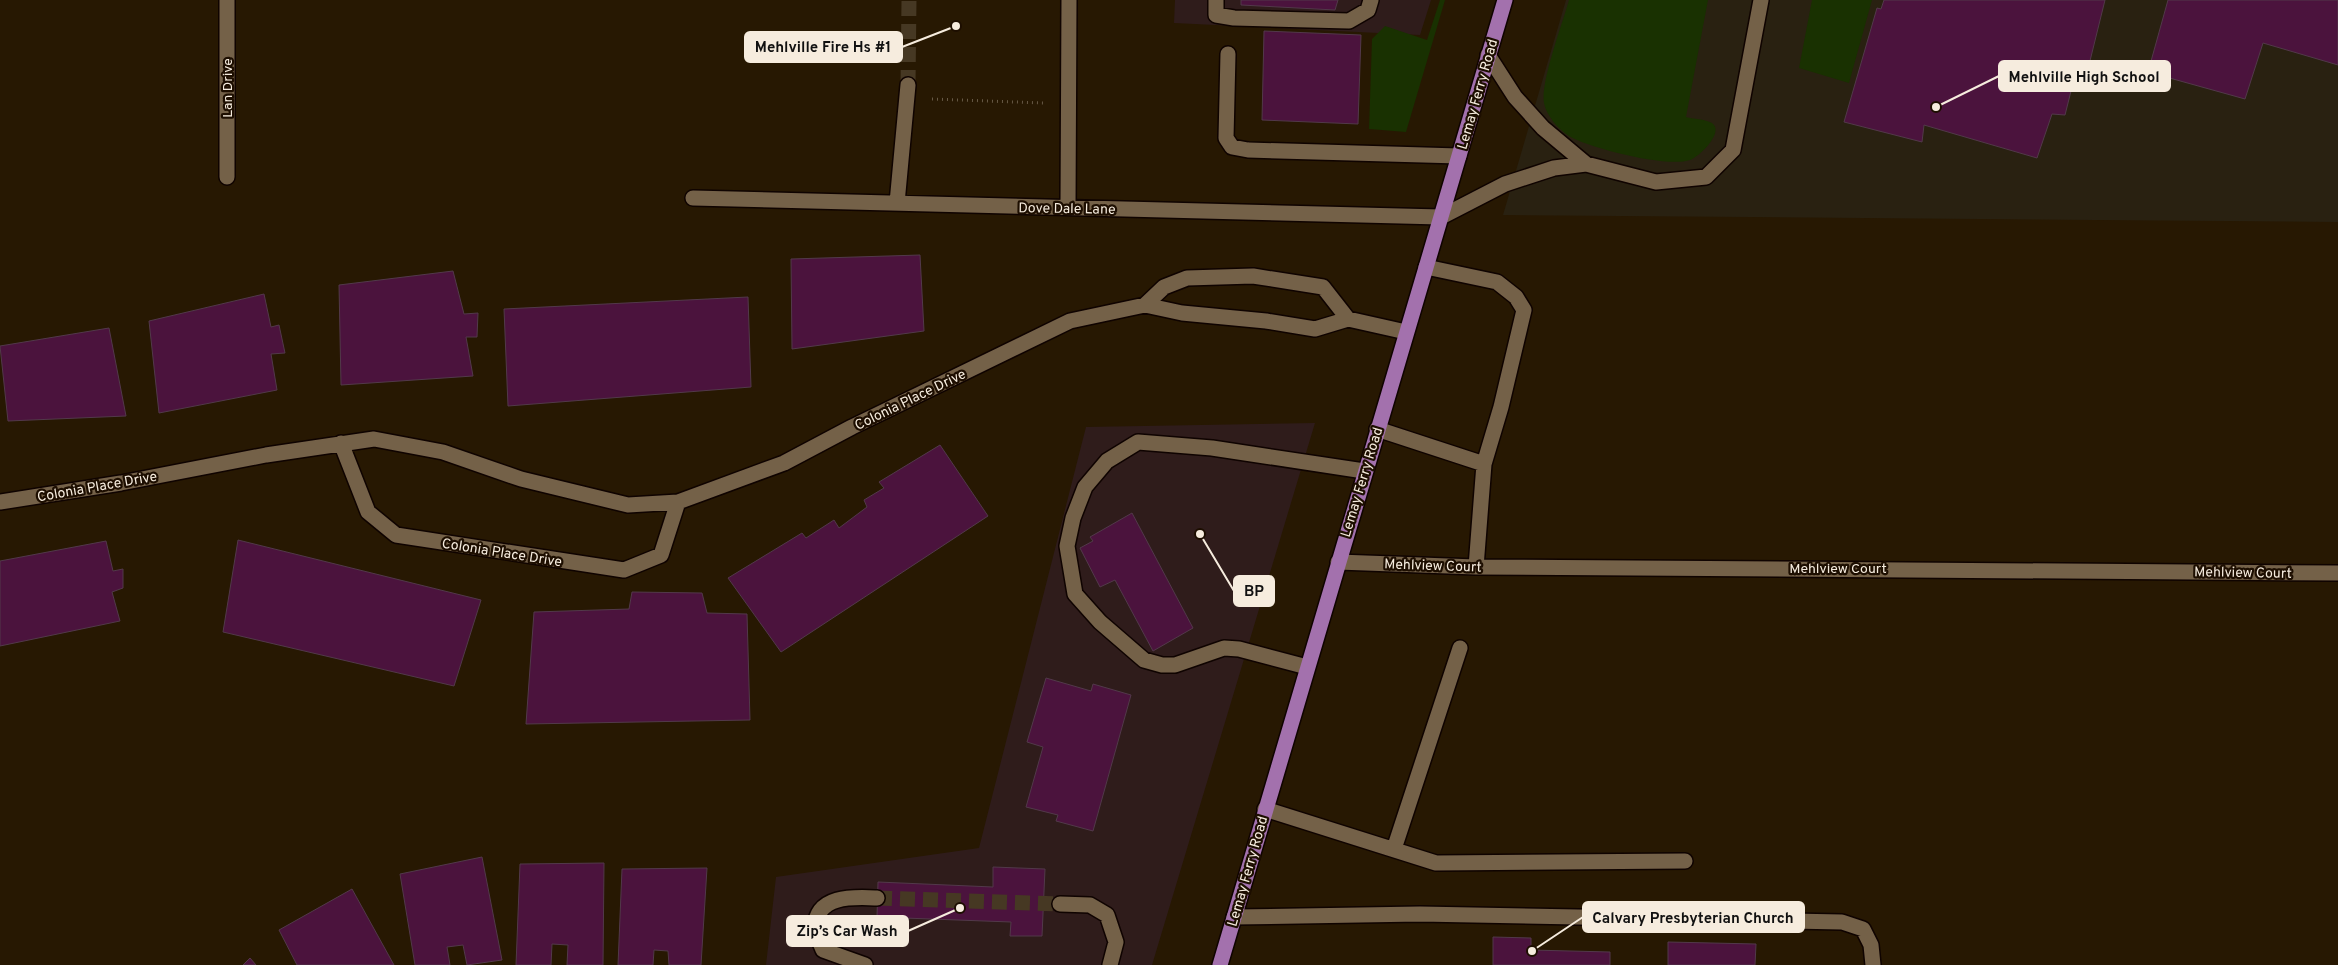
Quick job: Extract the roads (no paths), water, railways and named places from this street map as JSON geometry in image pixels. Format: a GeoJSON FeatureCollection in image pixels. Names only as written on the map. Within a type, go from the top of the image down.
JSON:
{"type":"FeatureCollection","features":[{"type":"Feature","properties":{"kind":"main road","name":"Lemay Ferry Road"},"geometry":{"type":"LineString","coordinates":[[1220,965],[1504,0]]}},
{"type":"Feature","properties":{"kind":"street","name":"Lan Drive"},"geometry":{"type":"LineString","coordinates":[[227,0],[227,177]]}},
{"type":"Feature","properties":{"kind":"street"},"geometry":{"type":"LineString","coordinates":[[1068,207],[1069,0]]}},
{"type":"Feature","properties":{"kind":"street"},"geometry":{"type":"LineString","coordinates":[[1216,0],[1216,15],[1234,18],[1350,20],[1368,10],[1371,0]]}},
{"type":"Feature","properties":{"kind":"street"},"geometry":{"type":"LineString","coordinates":[[1441,217],[1505,184],[1554,168],[1586,164],[1656,182],[1706,177],[1733,150],[1761,0]]}},
{"type":"Feature","properties":{"kind":"street"},"geometry":{"type":"LineString","coordinates":[[1228,54],[1226,138],[1232,147],[1248,150],[1459,156]]}},
{"type":"Feature","properties":{"kind":"street"},"geometry":{"type":"LineString","coordinates":[[1488,55],[1515,97],[1543,128],[1586,164]]}},
{"type":"Feature","properties":{"kind":"street"},"geometry":{"type":"LineString","coordinates":[[897,203],[907,91]]}},
{"type":"Feature","properties":{"kind":"street","name":"Dove Dale Lane"},"geometry":{"type":"LineString","coordinates":[[693,198],[1441,217]]}},
{"type":"Feature","properties":{"kind":"street"},"geometry":{"type":"LineString","coordinates":[[1426,267],[1497,282],[1516,297],[1524,310],[1501,407],[1484,464],[1476,567]]}},
{"type":"Feature","properties":{"kind":"street"},"geometry":{"type":"LineString","coordinates":[[1145,305],[1164,287],[1187,278],[1253,276],[1324,287],[1348,319]]}},
{"type":"Feature","properties":{"kind":"street","name":"Colonia Place Drive"},"geometry":{"type":"LineString","coordinates":[[0,502],[340,443],[374,439],[443,452],[521,479],[628,506],[678,502],[784,463],[852,427],[1070,321],[1145,305],[1182,313],[1266,321],[1315,329],[1348,319],[1406,332]]}},
{"type":"Feature","properties":{"kind":"street"},"geometry":{"type":"LineString","coordinates":[[1377,429],[1484,464]]}},
{"type":"Feature","properties":{"kind":"street"},"geometry":{"type":"LineString","coordinates":[[1307,667],[1239,649],[1224,648],[1175,665],[1162,665],[1144,660],[1100,622],[1075,594],[1068,546],[1073,518],[1085,487],[1101,467],[1107,461],[1138,442],[1212,448],[1364,471]]}},
{"type":"Feature","properties":{"kind":"street","name":"Colonia Place Drive"},"geometry":{"type":"LineString","coordinates":[[340,443],[368,512],[396,535],[624,570],[661,555],[678,502]]}},
{"type":"Feature","properties":{"kind":"street","name":"Mehlview Court"},"geometry":{"type":"LineString","coordinates":[[1338,562],[1476,567],[2338,573]]}},
{"type":"Feature","properties":{"kind":"street"},"geometry":{"type":"LineString","coordinates":[[1394,849],[1460,648]]}},
{"type":"Feature","properties":{"kind":"street"},"geometry":{"type":"LineString","coordinates":[[1265,809],[1436,863],[1685,861]]}},
{"type":"Feature","properties":{"kind":"street"},"geometry":{"type":"LineString","coordinates":[[865,965],[823,950],[815,928],[821,911],[835,900],[847,897],[878,898]]}},
{"type":"Feature","properties":{"kind":"street"},"geometry":{"type":"LineString","coordinates":[[1060,904],[1090,905],[1108,915],[1116,942],[1110,965]]}},
{"type":"Feature","properties":{"kind":"street"},"geometry":{"type":"LineString","coordinates":[[1234,917],[1420,914],[1842,922],[1863,930],[1871,945],[1872,965]]}},
{"type":"Feature","properties":{"kind":"tunnel"},"geometry":{"type":"LineString","coordinates":[[908,85],[909,0]]}},
{"type":"Feature","properties":{"kind":"tunnel"},"geometry":{"type":"LineString","coordinates":[[877,898],[1060,904]]}},
{"type":"Feature","properties":{"kind":"place","name":"Mehlville Fire Hs #1"},"geometry":{"type":"Point","coordinates":[956,26]}},
{"type":"Feature","properties":{"kind":"place","name":"Mehlville High School"},"geometry":{"type":"Point","coordinates":[1936,107]}},
{"type":"Feature","properties":{"kind":"place","name":"BP"},"geometry":{"type":"Point","coordinates":[1200,534]}},
{"type":"Feature","properties":{"kind":"place","name":"Zip’s Car Wash"},"geometry":{"type":"Point","coordinates":[960,908]}},
{"type":"Feature","properties":{"kind":"place","name":"Calvary Presbyterian Church"},"geometry":{"type":"Point","coordinates":[1532,951]}}]}
